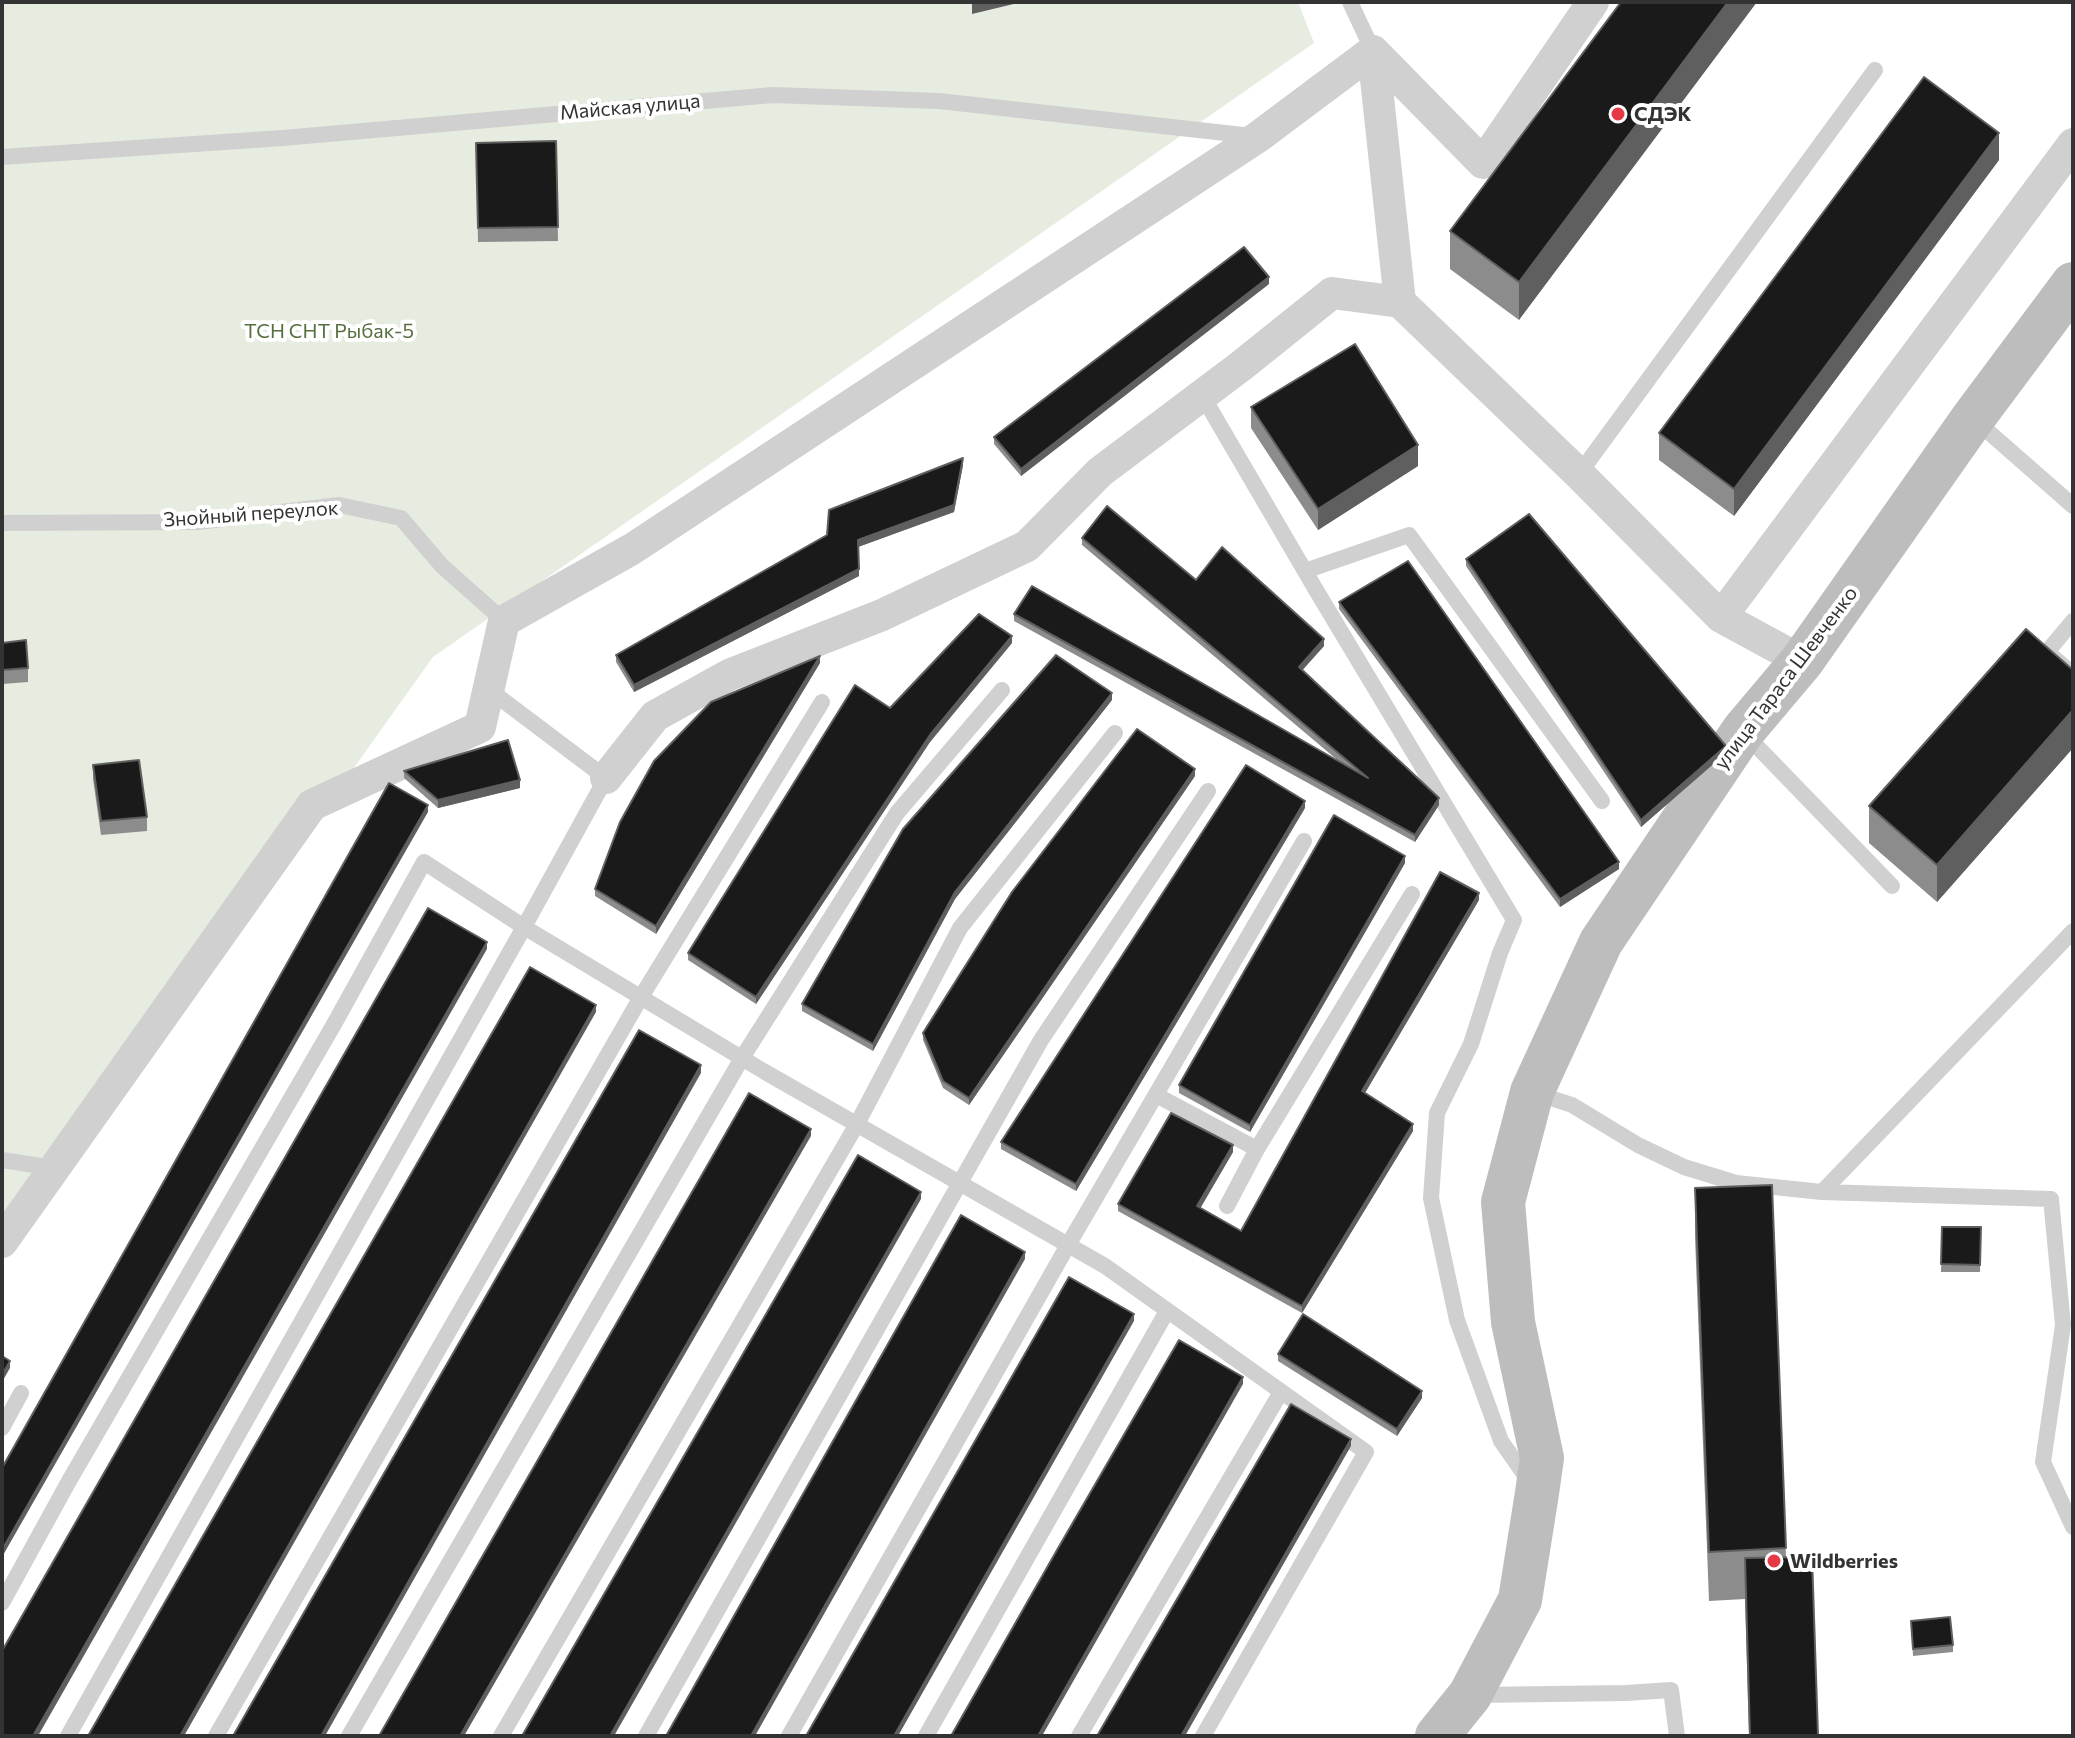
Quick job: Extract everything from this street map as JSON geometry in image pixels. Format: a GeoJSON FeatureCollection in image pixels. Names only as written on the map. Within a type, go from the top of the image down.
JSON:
{"type":"FeatureCollection","features":[{"type":"Feature","properties":{"kind":"street"},"geometry":{"type":"LineString","coordinates":[[1373,51],[1483,163],[1593,2]]}},
{"type":"Feature","properties":{"kind":"street"},"geometry":{"type":"LineString","coordinates":[[2,1242],[312,805],[480,727],[504,621],[632,549],[1258,137],[1373,51]]}},
{"type":"Feature","properties":{"kind":"street"},"geometry":{"type":"LineString","coordinates":[[1373,51],[1400,302]]}},
{"type":"Feature","properties":{"kind":"street"},"geometry":{"type":"LineString","coordinates":[[1721,617],[2073,144]]}},
{"type":"Feature","properties":{"kind":"street","name":"улица Тараса Шевченко"},"geometry":{"type":"LineString","coordinates":[[1437,1736],[1470,1695],[1520,1600],[1537,1493],[1542,1458],[1513,1322],[1503,1202],[1532,1092],[1601,942],[1743,731],[1802,661],[1973,418],[2073,284]]}},
{"type":"Feature","properties":{"kind":"street"},"geometry":{"type":"LineString","coordinates":[[606,778],[655,716],[729,675],[882,615],[1027,546],[1100,472],[1332,293],[1400,302],[1579,474],[1721,617],[1802,661]]}},
{"type":"Feature","properties":{"kind":"lane"},"geometry":{"type":"LineString","coordinates":[[1350,2],[1373,51]]}},
{"type":"Feature","properties":{"kind":"lane"},"geometry":{"type":"LineString","coordinates":[[1579,474],[1875,70]]}},
{"type":"Feature","properties":{"kind":"lane","name":"Майская улица"},"geometry":{"type":"LineString","coordinates":[[2,157],[283,138],[773,95],[939,101],[1258,137]]}},
{"type":"Feature","properties":{"kind":"lane"},"geometry":{"type":"LineString","coordinates":[[1202,395],[1514,920],[1500,953],[1471,1044],[1437,1113],[1431,1198],[1457,1320],[1501,1441],[1537,1493]]}},
{"type":"Feature","properties":{"kind":"lane"},"geometry":{"type":"LineString","coordinates":[[1973,418],[2073,506]]}},
{"type":"Feature","properties":{"kind":"lane","name":"Знойный переулок"},"geometry":{"type":"LineString","coordinates":[[2,523],[198,522],[339,505],[401,518],[442,566],[504,621]]}},
{"type":"Feature","properties":{"kind":"lane"},"geometry":{"type":"LineString","coordinates":[[1305,571],[1409,535],[1602,801]]}},
{"type":"Feature","properties":{"kind":"lane"},"geometry":{"type":"LineString","coordinates":[[2073,621],[2047,652],[2073,674]]}},
{"type":"Feature","properties":{"kind":"lane"},"geometry":{"type":"LineString","coordinates":[[68,1736],[606,778],[488,689]]}},
{"type":"Feature","properties":{"kind":"lane"},"geometry":{"type":"LineString","coordinates":[[349,1736],[742,1058],[897,813],[1002,690]]}},
{"type":"Feature","properties":{"kind":"lane"},"geometry":{"type":"LineString","coordinates":[[216,1736],[641,997],[822,702]]}},
{"type":"Feature","properties":{"kind":"lane"},"geometry":{"type":"LineString","coordinates":[[1743,731],[1892,886]]}},
{"type":"Feature","properties":{"kind":"lane"},"geometry":{"type":"LineString","coordinates":[[501,1736],[857,1124],[960,928],[1115,733]]}},
{"type":"Feature","properties":{"kind":"lane"},"geometry":{"type":"LineString","coordinates":[[646,1736],[1041,1040],[1208,791]]}},
{"type":"Feature","properties":{"kind":"lane"},"geometry":{"type":"LineString","coordinates":[[789,1736],[1068,1245],[1304,841]]}},
{"type":"Feature","properties":{"kind":"lane"},"geometry":{"type":"LineString","coordinates":[[2,1603],[424,862],[524,927],[742,1058],[1105,1266],[1366,1452],[1203,1736]]}},
{"type":"Feature","properties":{"kind":"lane"},"geometry":{"type":"LineString","coordinates":[[1227,1206],[1257,1149],[1412,894]]}},
{"type":"Feature","properties":{"kind":"lane"},"geometry":{"type":"LineString","coordinates":[[1822,1192],[2073,931]]}},
{"type":"Feature","properties":{"kind":"lane"},"geometry":{"type":"LineString","coordinates":[[1532,1092],[1572,1105],[1638,1145],[1684,1167],[1736,1183],[1822,1192],[2051,1199],[2063,1325],[2043,1462],[2073,1527]]}},
{"type":"Feature","properties":{"kind":"lane"},"geometry":{"type":"LineString","coordinates":[[1156,1095],[1257,1149]]}},
{"type":"Feature","properties":{"kind":"lane"},"geometry":{"type":"LineString","coordinates":[[2,1160],[54,1168]]}},
{"type":"Feature","properties":{"kind":"lane"},"geometry":{"type":"LineString","coordinates":[[926,1736],[1167,1311]]}},
{"type":"Feature","properties":{"kind":"lane"},"geometry":{"type":"LineString","coordinates":[[1079,1736],[1281,1392]]}},
{"type":"Feature","properties":{"kind":"lane"},"geometry":{"type":"LineString","coordinates":[[2,1428],[21,1393]]}},
{"type":"Feature","properties":{"kind":"lane"},"geometry":{"type":"LineString","coordinates":[[1470,1695],[1671,1690],[1677,1736]]}},
{"type":"Feature","properties":{"kind":"green space","name":"ТСН СНТ Рыбак-5"},"geometry":{"type":"Polygon","coordinates":[[[2,2],[1298,2],[1314,43],[433,657],[2,1261],[2,2]]]}},
{"type":"Feature","properties":{"kind":"building"},"geometry":{"type":"Polygon","coordinates":[[[1621,2],[1728,2],[1519,282],[1450,231],[1621,2]]]}},
{"type":"Feature","properties":{"kind":"building"},"geometry":{"type":"Polygon","coordinates":[[[1924,77],[1999,133],[1734,489],[1659,433],[1924,77]]]}},
{"type":"Feature","properties":{"kind":"building"},"geometry":{"type":"Polygon","coordinates":[[[556,141],[558,227],[478,228],[476,143],[556,141]]]}},
{"type":"Feature","properties":{"kind":"building"},"geometry":{"type":"Polygon","coordinates":[[[1244,247],[1269,277],[1021,469],[994,437],[1244,247]]]}},
{"type":"Feature","properties":{"kind":"building"},"geometry":{"type":"Polygon","coordinates":[[[1355,344],[1418,445],[1318,509],[1251,407],[1355,344]]]}},
{"type":"Feature","properties":{"kind":"building"},"geometry":{"type":"Polygon","coordinates":[[[963,458],[954,505],[858,540],[859,569],[634,685],[616,655],[827,535],[829,510],[963,458]]]}},
{"type":"Feature","properties":{"kind":"building"},"geometry":{"type":"Polygon","coordinates":[[[1107,506],[1196,580],[1222,547],[1324,639],[1299,667],[1439,798],[1415,835],[1014,614],[1032,586],[1368,778],[1082,538],[1107,506]]]}},
{"type":"Feature","properties":{"kind":"building"},"geometry":{"type":"Polygon","coordinates":[[[1529,514],[1726,746],[1641,820],[1466,559],[1529,514]]]}},
{"type":"Feature","properties":{"kind":"building"},"geometry":{"type":"Polygon","coordinates":[[[1408,561],[1619,862],[1560,899],[1339,602],[1408,561]]]}},
{"type":"Feature","properties":{"kind":"building"},"geometry":{"type":"Polygon","coordinates":[[[979,614],[1012,636],[930,735],[756,997],[688,953],[855,685],[890,708],[979,614]]]}},
{"type":"Feature","properties":{"kind":"building"},"geometry":{"type":"Polygon","coordinates":[[[2026,629],[2073,670],[2073,710],[1937,865],[1869,806],[2026,629]]]}},
{"type":"Feature","properties":{"kind":"building"},"geometry":{"type":"Polygon","coordinates":[[[26,640],[28,668],[2,670],[2,643],[26,640]]]}},
{"type":"Feature","properties":{"kind":"building"},"geometry":{"type":"Polygon","coordinates":[[[1056,655],[1112,693],[955,892],[873,1044],[802,1004],[903,829],[1056,655]]]}},
{"type":"Feature","properties":{"kind":"building"},"geometry":{"type":"Polygon","coordinates":[[[820,656],[656,926],[595,889],[620,822],[654,761],[711,702],[820,656]]]}},
{"type":"Feature","properties":{"kind":"building"},"geometry":{"type":"Polygon","coordinates":[[[1137,729],[1195,769],[969,1098],[943,1081],[923,1033],[1012,892],[1137,729]]]}},
{"type":"Feature","properties":{"kind":"building"},"geometry":{"type":"Polygon","coordinates":[[[508,740],[520,780],[438,800],[404,771],[508,740]]]}},
{"type":"Feature","properties":{"kind":"building"},"geometry":{"type":"Polygon","coordinates":[[[139,760],[147,817],[101,821],[93,765],[139,760]]]}},
{"type":"Feature","properties":{"kind":"building"},"geometry":{"type":"Polygon","coordinates":[[[1246,765],[1305,801],[1076,1184],[1001,1142],[1246,765]]]}},
{"type":"Feature","properties":{"kind":"building"},"geometry":{"type":"Polygon","coordinates":[[[389,783],[428,805],[2,1550],[2,1468],[389,783]]]}},
{"type":"Feature","properties":{"kind":"building"},"geometry":{"type":"Polygon","coordinates":[[[1334,815],[1405,856],[1250,1125],[1179,1085],[1334,815]]]}},
{"type":"Feature","properties":{"kind":"building"},"geometry":{"type":"Polygon","coordinates":[[[1440,872],[1479,893],[1362,1091],[1413,1124],[1302,1306],[1118,1204],[1171,1113],[1233,1145],[1197,1206],[1241,1231],[1440,872]]]}},
{"type":"Feature","properties":{"kind":"building"},"geometry":{"type":"Polygon","coordinates":[[[428,908],[487,942],[33,1736],[2,1736],[2,1651],[428,908]]]}},
{"type":"Feature","properties":{"kind":"building"},"geometry":{"type":"Polygon","coordinates":[[[530,967],[596,1005],[180,1736],[88,1736],[530,967]]]}},
{"type":"Feature","properties":{"kind":"building"},"geometry":{"type":"Polygon","coordinates":[[[639,1030],[701,1065],[321,1736],[233,1736],[639,1030]]]}},
{"type":"Feature","properties":{"kind":"building"},"geometry":{"type":"Polygon","coordinates":[[[749,1093],[811,1129],[460,1736],[379,1736],[749,1093]]]}},
{"type":"Feature","properties":{"kind":"building"},"geometry":{"type":"Polygon","coordinates":[[[858,1155],[921,1192],[610,1736],[522,1736],[858,1155]]]}},
{"type":"Feature","properties":{"kind":"building"},"geometry":{"type":"Polygon","coordinates":[[[1772,1185],[1786,1548],[1709,1552],[1695,1188],[1772,1185]]]}},
{"type":"Feature","properties":{"kind":"building"},"geometry":{"type":"Polygon","coordinates":[[[961,1215],[1025,1252],[751,1736],[666,1736],[961,1215]]]}},
{"type":"Feature","properties":{"kind":"building"},"geometry":{"type":"Polygon","coordinates":[[[1942,1227],[1981,1227],[1980,1265],[1941,1264],[1942,1227]]]}},
{"type":"Feature","properties":{"kind":"building"},"geometry":{"type":"Polygon","coordinates":[[[1069,1277],[1134,1314],[894,1736],[806,1736],[1069,1277]]]}},
{"type":"Feature","properties":{"kind":"building"},"geometry":{"type":"Polygon","coordinates":[[[1303,1314],[1422,1391],[1397,1429],[1278,1354],[1303,1314]]]}},
{"type":"Feature","properties":{"kind":"building"},"geometry":{"type":"Polygon","coordinates":[[[1179,1340],[1243,1377],[1038,1736],[951,1736],[1057,1550],[1179,1340]]]}},
{"type":"Feature","properties":{"kind":"building"},"geometry":{"type":"Polygon","coordinates":[[[2,1356],[10,1361],[2,1375],[2,1356]]]}},
{"type":"Feature","properties":{"kind":"building"},"geometry":{"type":"Polygon","coordinates":[[[1291,1404],[1351,1439],[1181,1736],[1097,1736],[1291,1404]]]}},
{"type":"Feature","properties":{"kind":"building"},"geometry":{"type":"Polygon","coordinates":[[[1812,1557],[1818,1736],[1750,1736],[1745,1558],[1812,1557]]]}},
{"type":"Feature","properties":{"kind":"building"},"geometry":{"type":"Polygon","coordinates":[[[1950,1617],[1953,1645],[1913,1649],[1911,1621],[1950,1617]]]}},
{"type":"Feature","properties":{"kind":"place","name":"СДЭК"},"geometry":{"type":"Point","coordinates":[1618,114]}},
{"type":"Feature","properties":{"kind":"place","name":"Wildberries"},"geometry":{"type":"Point","coordinates":[1774,1561]}}]}
